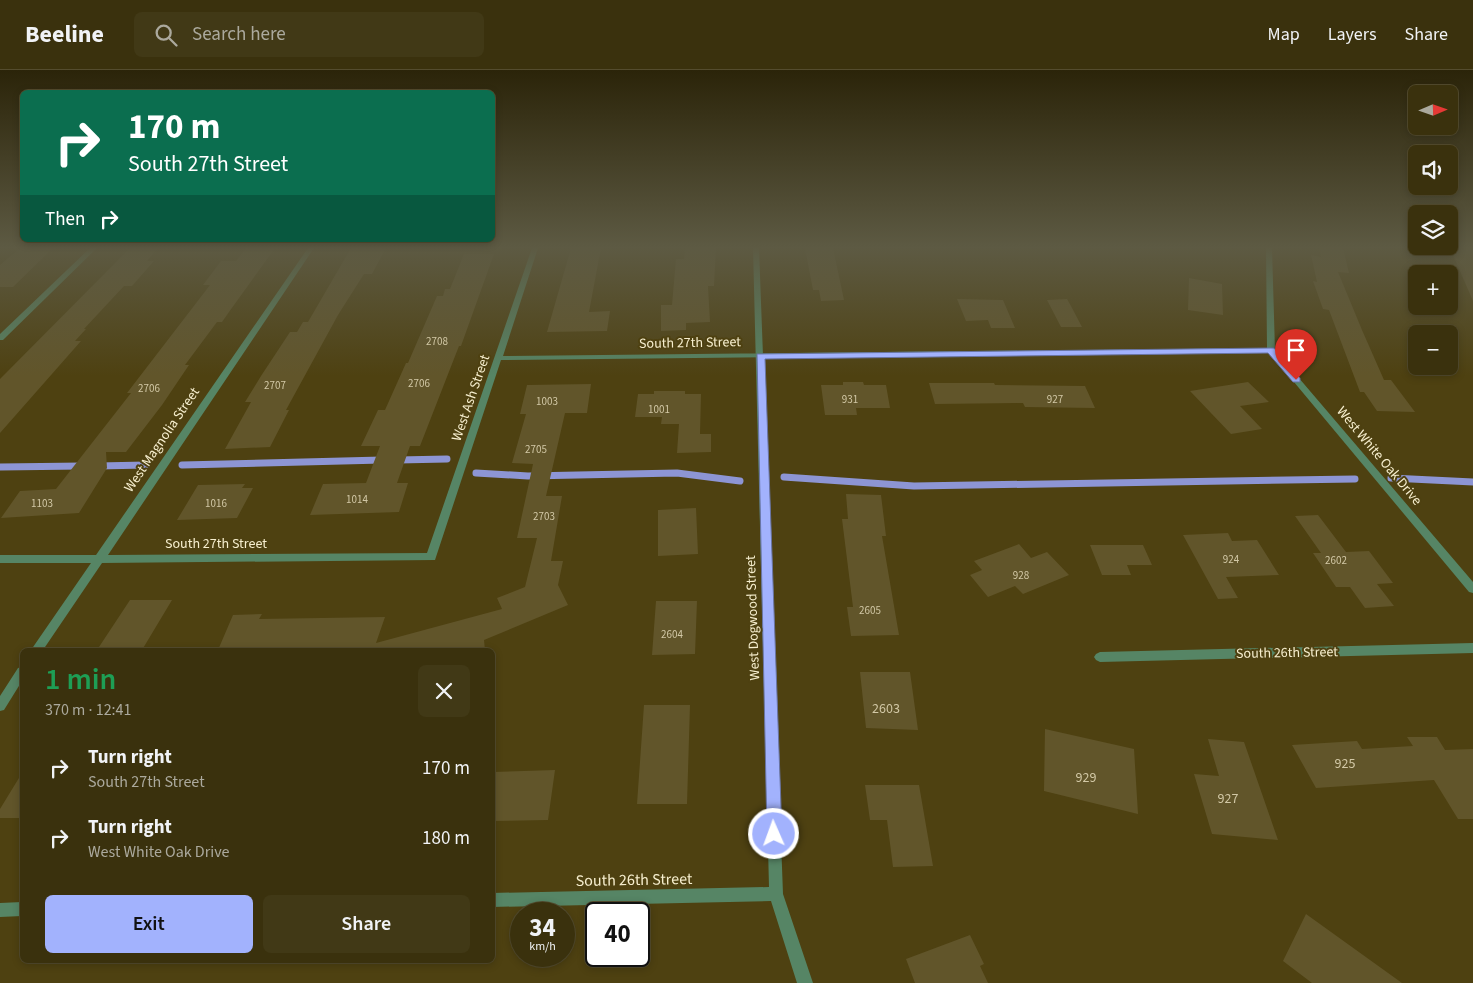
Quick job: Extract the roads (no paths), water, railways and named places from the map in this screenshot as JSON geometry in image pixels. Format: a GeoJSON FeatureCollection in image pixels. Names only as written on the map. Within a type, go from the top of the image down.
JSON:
{"type":"FeatureCollection","features":[{"type":"Feature","properties":{"kind":"street"},"geometry":{"type":"LineString","coordinates":[[0,338],[49,291]]}},
{"type":"Feature","properties":{"kind":"street","name":"West Magnolia Street"},"geometry":{"type":"LineString","coordinates":[[39,648],[282,291]]}},
{"type":"Feature","properties":{"kind":"street","name":"West Ash Street"},"geometry":{"type":"LineString","coordinates":[[431,557],[521,291]]}},
{"type":"Feature","properties":{"kind":"street","name":"West Dogwood Street"},"geometry":{"type":"LineString","coordinates":[[758,291],[776,894],[805,983]]}},
{"type":"Feature","properties":{"kind":"street"},"geometry":{"type":"LineString","coordinates":[[1270,291],[1271,350]]}},
{"type":"Feature","properties":{"kind":"street","name":"South 27th Street"},"geometry":{"type":"LineString","coordinates":[[499,358],[1271,350]]}},
{"type":"Feature","properties":{"kind":"street","name":"West White Oak Drive"},"geometry":{"type":"LineString","coordinates":[[1271,350],[1473,589]]}},
{"type":"Feature","properties":{"kind":"street","name":"South 27th Street"},"geometry":{"type":"LineString","coordinates":[[0,559],[431,557]]}},
{"type":"Feature","properties":{"kind":"street","name":"South 26th Street"},"geometry":{"type":"LineString","coordinates":[[1100,657],[1473,648]]}},
{"type":"Feature","properties":{"kind":"street"},"geometry":{"type":"LineString","coordinates":[[0,706],[20,675]]}},
{"type":"Feature","properties":{"kind":"street","name":"South 26th Street"},"geometry":{"type":"LineString","coordinates":[[495,900],[776,894]]}},
{"type":"Feature","properties":{"kind":"street"},"geometry":{"type":"LineString","coordinates":[[0,910],[20,910]]}},
{"type":"Feature","properties":{"kind":"waterway"},"geometry":{"type":"LineString","coordinates":[[398,460],[447,459]]}},
{"type":"Feature","properties":{"kind":"waterway"},"geometry":{"type":"LineString","coordinates":[[182,465],[382,460]]}},
{"type":"Feature","properties":{"kind":"waterway"},"geometry":{"type":"LineString","coordinates":[[98,466],[146,465]]}},
{"type":"Feature","properties":{"kind":"waterway"},"geometry":{"type":"LineString","coordinates":[[0,467],[82,466]]}},
{"type":"Feature","properties":{"kind":"waterway"},"geometry":{"type":"LineString","coordinates":[[476,473],[528,476],[677,473],[740,481]]}},
{"type":"Feature","properties":{"kind":"waterway"},"geometry":{"type":"LineString","coordinates":[[784,477],[914,486],[1355,479]]}},
{"type":"Feature","properties":{"kind":"waterway"},"geometry":{"type":"LineString","coordinates":[[1391,478],[1473,482]]}}]}
